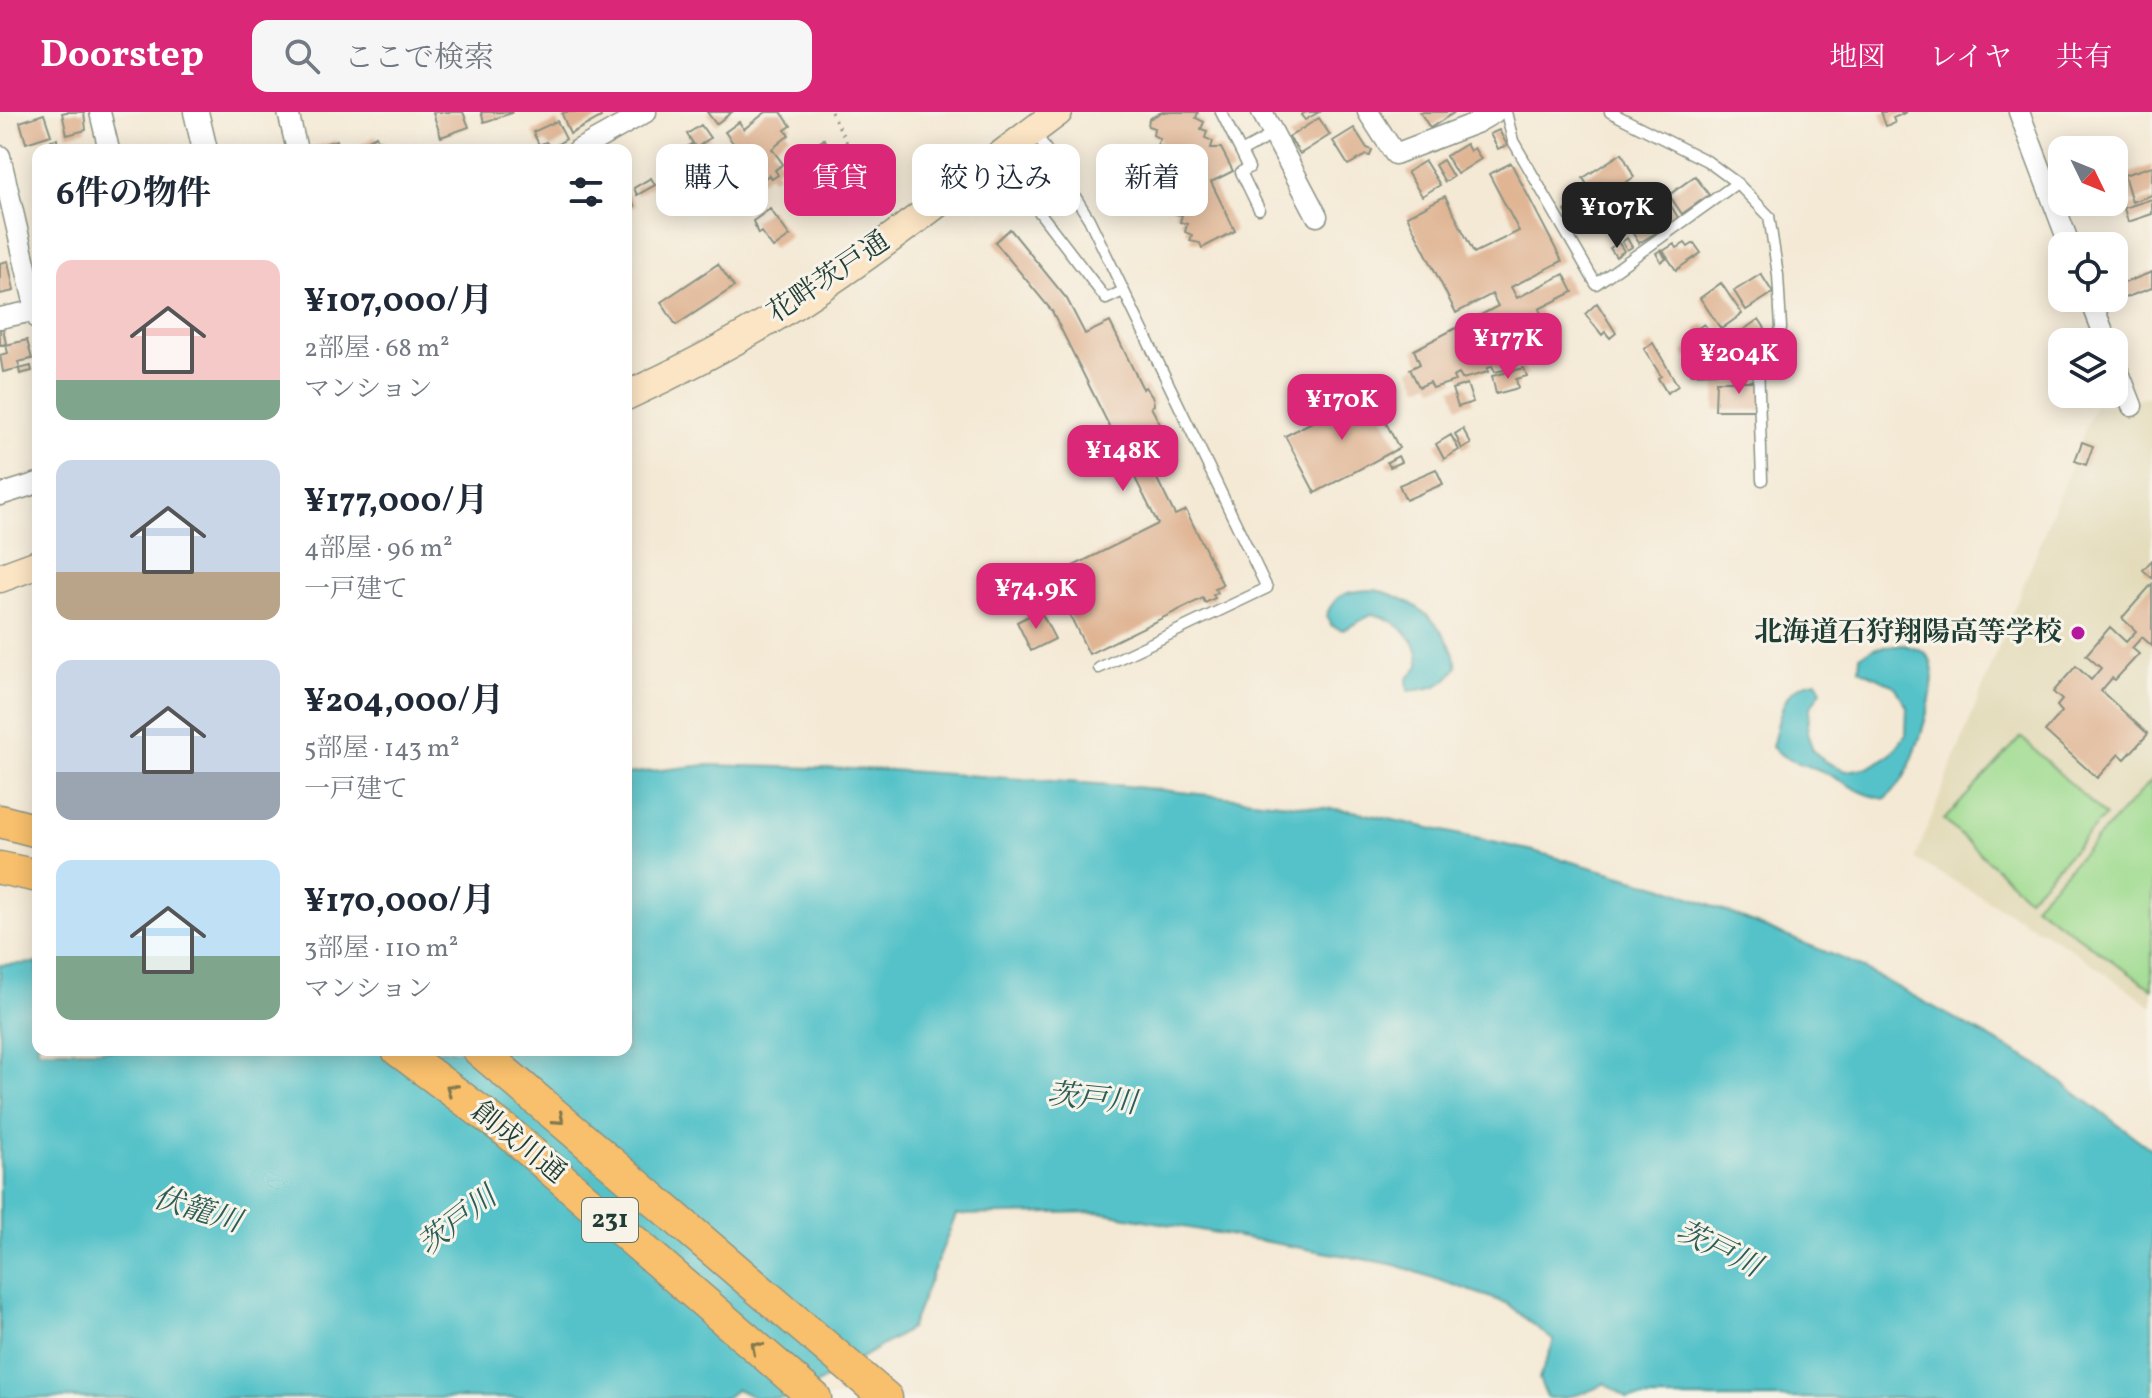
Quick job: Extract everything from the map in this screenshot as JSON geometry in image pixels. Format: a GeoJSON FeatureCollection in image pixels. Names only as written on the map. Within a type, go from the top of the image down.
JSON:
{"type":"FeatureCollection","features":[{"type":"Feature","properties":{"kind":"highway"},"geometry":{"type":"LineString","coordinates":[[0,821],[32,829]]}},
{"type":"Feature","properties":{"kind":"highway"},"geometry":{"type":"LineString","coordinates":[[0,868],[32,875]]}},
{"type":"Feature","properties":{"kind":"highway","name":"創成川通"},"geometry":{"type":"LineString","coordinates":[[406,1056],[509,1133],[815,1398]]}},
{"type":"Feature","properties":{"kind":"highway","name":"創成川通"},"geometry":{"type":"LineString","coordinates":[[486,1056],[886,1398]]}},
{"type":"Feature","properties":{"kind":"main road","name":"花畔茨戸通"},"geometry":{"type":"LineString","coordinates":[[632,393],[688,367],[776,316],[852,265],[1058,112]]}},
{"type":"Feature","properties":{"kind":"main road"},"geometry":{"type":"LineString","coordinates":[[0,578],[32,566]]}},
{"type":"Feature","properties":{"kind":"street"},"geometry":{"type":"LineString","coordinates":[[100,112],[108,144]]}},
{"type":"Feature","properties":{"kind":"street"},"geometry":{"type":"LineString","coordinates":[[196,112],[204,144]]}},
{"type":"Feature","properties":{"kind":"street"},"geometry":{"type":"LineString","coordinates":[[589,144],[646,112]]}},
{"type":"Feature","properties":{"kind":"street"},"geometry":{"type":"LineString","coordinates":[[1262,112],[1317,216]]}},
{"type":"Feature","properties":{"kind":"street"},"geometry":{"type":"LineString","coordinates":[[1368,112],[1395,154],[1476,123],[1495,112]]}},
{"type":"Feature","properties":{"kind":"street"},"geometry":{"type":"LineString","coordinates":[[2019,112],[2065,232]]}},
{"type":"Feature","properties":{"kind":"street"},"geometry":{"type":"LineString","coordinates":[[292,113],[296,144]]}},
{"type":"Feature","properties":{"kind":"street"},"geometry":{"type":"LineString","coordinates":[[0,156],[32,292]]}},
{"type":"Feature","properties":{"kind":"street"},"geometry":{"type":"LineString","coordinates":[[0,318],[32,314]]}},
{"type":"Feature","properties":{"kind":"street"},"geometry":{"type":"LineString","coordinates":[[2128,396],[2132,406]]}},
{"type":"Feature","properties":{"kind":"street"},"geometry":{"type":"LineString","coordinates":[[0,495],[32,485]]}},
{"type":"Feature","properties":{"kind":"lane"},"geometry":{"type":"LineString","coordinates":[[1221,112],[1249,168],[1241,172],[1259,209]]}},
{"type":"Feature","properties":{"kind":"lane"},"geometry":{"type":"LineString","coordinates":[[1506,112],[1513,141],[1596,284],[1737,183]]}},
{"type":"Feature","properties":{"kind":"lane"},"geometry":{"type":"LineString","coordinates":[[1610,112],[1707,161],[1737,183],[1769,216],[1778,275],[1781,328],[1773,350],[1758,363],[1762,480]]}},
{"type":"Feature","properties":{"kind":"lane"},"geometry":{"type":"LineString","coordinates":[[1034,130],[1089,219],[1267,588],[1099,668]]}},
{"type":"Feature","properties":{"kind":"lane"},"geometry":{"type":"LineString","coordinates":[[1241,152],[1274,134]]}},
{"type":"Feature","properties":{"kind":"lane"},"geometry":{"type":"LineString","coordinates":[[1042,216],[1106,299],[1123,291]]}},
{"type":"Feature","properties":{"kind":"path"},"geometry":{"type":"LineString","coordinates":[[831,112],[848,144]]}},
{"type":"Feature","properties":{"kind":"shaded area","name":"北海道石狩翔陽高等学校"},"geometry":{"type":"Polygon","coordinates":[[[2152,396],[2152,1007],[2066,945],[1915,859],[2094,408],[2128,408],[2128,401],[2152,396]]]}},
{"type":"Feature","properties":{"kind":"green space"},"geometry":{"type":"Polygon","coordinates":[[[2021,737],[2105,816],[2028,898],[1944,820],[2021,737]]]}},
{"type":"Feature","properties":{"kind":"green space"},"geometry":{"type":"Polygon","coordinates":[[[2152,780],[2152,989],[2034,905],[2152,780]]]}},
{"type":"Feature","properties":{"kind":"water"},"geometry":{"type":"Polygon","coordinates":[[[1374,590],[1403,599],[1438,626],[1453,652],[1457,667],[1442,683],[1408,691],[1407,679],[1419,666],[1416,647],[1405,632],[1390,621],[1373,614],[1343,630],[1332,626],[1326,616],[1339,597],[1350,592],[1374,590]]]}},
{"type":"Feature","properties":{"kind":"water"},"geometry":{"type":"Polygon","coordinates":[[[1904,645],[1926,654],[1932,670],[1932,685],[1913,756],[1900,783],[1886,799],[1859,791],[1826,773],[1782,756],[1772,747],[1788,696],[1795,689],[1817,681],[1821,691],[1810,708],[1807,733],[1813,750],[1824,761],[1846,771],[1870,767],[1891,754],[1906,735],[1907,707],[1895,686],[1859,669],[1860,656],[1874,648],[1904,645]]]}},
{"type":"Feature","properties":{"kind":"water"},"geometry":{"type":"Polygon","coordinates":[[[706,765],[890,770],[1126,786],[1353,811],[1533,851],[1672,890],[1853,963],[2034,1062],[2152,1150],[2152,1398],[1627,1398],[1605,1383],[1577,1395],[1547,1398],[1539,1379],[1554,1341],[1506,1303],[1396,1265],[1099,1212],[956,1215],[910,1329],[793,1398],[755,1398],[737,1389],[725,1398],[0,1398],[0,965],[32,963],[32,1056],[632,1056],[632,773],[706,765]]]}},
{"type":"Feature","properties":{"kind":"building"},"geometry":{"type":"Polygon","coordinates":[[[84,112],[86,130],[67,135],[62,113],[84,112]]]}},
{"type":"Feature","properties":{"kind":"building"},"geometry":{"type":"Polygon","coordinates":[[[463,112],[469,127],[441,137],[433,113],[463,112]]]}},
{"type":"Feature","properties":{"kind":"building"},"geometry":{"type":"Polygon","coordinates":[[[481,112],[512,112],[512,113],[484,122],[481,112]]]}},
{"type":"Feature","properties":{"kind":"building"},"geometry":{"type":"Polygon","coordinates":[[[599,112],[601,117],[570,134],[562,114],[599,112]]]}},
{"type":"Feature","properties":{"kind":"building"},"geometry":{"type":"Polygon","coordinates":[[[707,112],[732,112],[716,124],[707,112]]]}},
{"type":"Feature","properties":{"kind":"building"},"geometry":{"type":"Polygon","coordinates":[[[766,112],[781,112],[791,126],[785,130],[789,135],[772,149],[783,164],[775,170],[778,175],[772,179],[768,176],[768,144],[734,144],[725,132],[739,122],[744,129],[766,112]]]}},
{"type":"Feature","properties":{"kind":"building"},"geometry":{"type":"Polygon","coordinates":[[[1162,112],[1198,112],[1196,118],[1204,122],[1201,129],[1207,131],[1205,138],[1213,141],[1211,148],[1221,148],[1233,171],[1211,182],[1235,231],[1202,248],[1200,243],[1190,241],[1192,235],[1185,232],[1187,224],[1180,222],[1182,216],[1208,216],[1208,144],[1158,144],[1160,139],[1153,135],[1154,128],[1148,126],[1149,119],[1162,112]]]}},
{"type":"Feature","properties":{"kind":"building"},"geometry":{"type":"Polygon","coordinates":[[[1319,112],[1305,120],[1301,115],[1319,112]]]}},
{"type":"Feature","properties":{"kind":"building"},"geometry":{"type":"Polygon","coordinates":[[[1420,112],[1455,112],[1430,128],[1420,112]]]}},
{"type":"Feature","properties":{"kind":"building"},"geometry":{"type":"Polygon","coordinates":[[[1881,112],[1907,112],[1893,118],[1895,123],[1886,126],[1881,112]]]}},
{"type":"Feature","properties":{"kind":"building"},"geometry":{"type":"Polygon","coordinates":[[[44,114],[51,135],[26,143],[20,122],[44,114]]]}},
{"type":"Feature","properties":{"kind":"building"},"geometry":{"type":"Polygon","coordinates":[[[1319,118],[1330,135],[1300,154],[1289,137],[1319,118]]]}},
{"type":"Feature","properties":{"kind":"building"},"geometry":{"type":"Polygon","coordinates":[[[557,121],[566,139],[558,144],[539,144],[533,132],[557,121]]]}},
{"type":"Feature","properties":{"kind":"building"},"geometry":{"type":"Polygon","coordinates":[[[701,125],[710,138],[702,144],[693,144],[687,134],[701,125]]]}},
{"type":"Feature","properties":{"kind":"building"},"geometry":{"type":"Polygon","coordinates":[[[1354,128],[1367,148],[1372,150],[1370,156],[1366,155],[1348,165],[1333,141],[1354,128]]]}},
{"type":"Feature","properties":{"kind":"building"},"geometry":{"type":"Polygon","coordinates":[[[1499,130],[1507,145],[1498,149],[1490,134],[1499,130]]]}},
{"type":"Feature","properties":{"kind":"building"},"geometry":{"type":"Polygon","coordinates":[[[376,136],[379,143],[384,141],[385,144],[361,144],[376,136]]]}},
{"type":"Feature","properties":{"kind":"building"},"geometry":{"type":"Polygon","coordinates":[[[1466,144],[1470,151],[1474,148],[1481,159],[1457,174],[1446,156],[1466,144]]]}},
{"type":"Feature","properties":{"kind":"building"},"geometry":{"type":"Polygon","coordinates":[[[1622,153],[1634,177],[1597,201],[1583,178],[1622,153]]]}},
{"type":"Feature","properties":{"kind":"building"},"geometry":{"type":"Polygon","coordinates":[[[1443,160],[1453,177],[1445,182],[1435,165],[1443,160]]]}},
{"type":"Feature","properties":{"kind":"building"},"geometry":{"type":"Polygon","coordinates":[[[1425,161],[1440,185],[1422,196],[1407,172],[1425,161]]]}},
{"type":"Feature","properties":{"kind":"building"},"geometry":{"type":"Polygon","coordinates":[[[1511,163],[1562,261],[1511,287],[1517,298],[1564,274],[1573,292],[1539,309],[1555,341],[1543,352],[1512,368],[1495,372],[1492,366],[1487,369],[1488,372],[1462,379],[1459,374],[1453,377],[1455,381],[1433,388],[1430,382],[1419,387],[1410,369],[1420,364],[1414,350],[1498,306],[1492,294],[1456,313],[1407,216],[1445,196],[1474,253],[1519,231],[1489,174],[1511,163]]]}},
{"type":"Feature","properties":{"kind":"building"},"geometry":{"type":"Polygon","coordinates":[[[2152,166],[2152,195],[2132,202],[2128,174],[2152,166]]]}},
{"type":"Feature","properties":{"kind":"building"},"geometry":{"type":"Polygon","coordinates":[[[1695,176],[1709,195],[1682,214],[1669,195],[1695,176]]]}},
{"type":"Feature","properties":{"kind":"building"},"geometry":{"type":"Polygon","coordinates":[[[651,178],[655,185],[637,195],[634,188],[651,178]]]}},
{"type":"Feature","properties":{"kind":"building"},"geometry":{"type":"Polygon","coordinates":[[[1585,196],[1591,205],[1569,217],[1565,211],[1585,196]]]}},
{"type":"Feature","properties":{"kind":"building"},"geometry":{"type":"Polygon","coordinates":[[[2152,199],[2152,214],[2128,222],[2128,207],[2152,199]]]}},
{"type":"Feature","properties":{"kind":"building"},"geometry":{"type":"Polygon","coordinates":[[[1671,206],[1679,219],[1672,223],[1665,210],[1671,206]]]}},
{"type":"Feature","properties":{"kind":"building"},"geometry":{"type":"Polygon","coordinates":[[[770,209],[790,236],[773,248],[761,232],[758,234],[753,221],[760,216],[768,216],[770,209]]]}},
{"type":"Feature","properties":{"kind":"building"},"geometry":{"type":"Polygon","coordinates":[[[1653,210],[1664,228],[1639,243],[1625,221],[1640,212],[1643,216],[1653,210]]]}},
{"type":"Feature","properties":{"kind":"building"},"geometry":{"type":"Polygon","coordinates":[[[1621,225],[1626,233],[1617,238],[1613,231],[1621,225]]]}},
{"type":"Feature","properties":{"kind":"building"},"geometry":{"type":"Polygon","coordinates":[[[1010,229],[1067,299],[1085,334],[1110,322],[1143,389],[1145,387],[1153,398],[1154,405],[1151,407],[1169,441],[1169,453],[1149,463],[1175,515],[1186,510],[1223,585],[1215,589],[1215,598],[1205,603],[1203,598],[1089,654],[1051,577],[1158,524],[1052,311],[995,242],[1010,229]]]}},
{"type":"Feature","properties":{"kind":"building"},"geometry":{"type":"Polygon","coordinates":[[[1627,238],[1632,247],[1627,250],[1622,242],[1627,238]]]}},
{"type":"Feature","properties":{"kind":"building"},"geometry":{"type":"Polygon","coordinates":[[[1619,243],[1624,251],[1616,257],[1610,248],[1619,243]]]}},
{"type":"Feature","properties":{"kind":"building"},"geometry":{"type":"Polygon","coordinates":[[[1685,243],[1688,247],[1694,243],[1701,253],[1676,270],[1663,251],[1674,244],[1677,248],[1685,243]]]}},
{"type":"Feature","properties":{"kind":"building"},"geometry":{"type":"Polygon","coordinates":[[[1661,250],[1666,259],[1661,262],[1656,253],[1661,250]]]}},
{"type":"Feature","properties":{"kind":"building"},"geometry":{"type":"Polygon","coordinates":[[[8,261],[14,291],[0,294],[0,263],[8,261]]]}},
{"type":"Feature","properties":{"kind":"building"},"geometry":{"type":"Polygon","coordinates":[[[718,264],[734,287],[676,325],[661,302],[718,264]]]}},
{"type":"Feature","properties":{"kind":"building"},"geometry":{"type":"Polygon","coordinates":[[[2152,272],[2152,288],[2128,297],[2128,281],[2152,272]]]}},
{"type":"Feature","properties":{"kind":"building"},"geometry":{"type":"Polygon","coordinates":[[[1761,274],[1773,293],[1746,310],[1734,291],[1761,274]]]}},
{"type":"Feature","properties":{"kind":"building"},"geometry":{"type":"Polygon","coordinates":[[[1721,283],[1742,314],[1721,329],[1700,298],[1721,283]]]}},
{"type":"Feature","properties":{"kind":"building"},"geometry":{"type":"Polygon","coordinates":[[[1597,303],[1616,333],[1610,338],[1605,332],[1602,335],[1585,314],[1597,303]]]}},
{"type":"Feature","properties":{"kind":"building"},"geometry":{"type":"Polygon","coordinates":[[[1759,319],[1767,331],[1747,345],[1739,333],[1759,319]]]}},
{"type":"Feature","properties":{"kind":"building"},"geometry":{"type":"Polygon","coordinates":[[[1704,324],[1714,338],[1705,345],[1695,330],[1704,324]]]}},
{"type":"Feature","properties":{"kind":"building"},"geometry":{"type":"Polygon","coordinates":[[[3,328],[6,344],[0,345],[0,329],[3,328]]]}},
{"type":"Feature","properties":{"kind":"building"},"geometry":{"type":"Polygon","coordinates":[[[27,340],[32,359],[18,362],[20,368],[3,372],[0,355],[8,353],[6,345],[27,340]]]}},
{"type":"Feature","properties":{"kind":"building"},"geometry":{"type":"Polygon","coordinates":[[[1653,343],[1678,386],[1667,393],[1658,378],[1661,376],[1644,349],[1653,343]]]}},
{"type":"Feature","properties":{"kind":"building"},"geometry":{"type":"Polygon","coordinates":[[[1697,343],[1701,348],[1687,358],[1683,352],[1697,343]]]}},
{"type":"Feature","properties":{"kind":"building"},"geometry":{"type":"Polygon","coordinates":[[[1691,360],[1716,360],[1717,373],[1691,374],[1691,360]]]}},
{"type":"Feature","properties":{"kind":"building"},"geometry":{"type":"Polygon","coordinates":[[[31,366],[32,371],[20,374],[19,369],[31,366]]]}},
{"type":"Feature","properties":{"kind":"building"},"geometry":{"type":"Polygon","coordinates":[[[1524,368],[1527,376],[1516,379],[1518,388],[1496,394],[1492,376],[1524,368]]]}},
{"type":"Feature","properties":{"kind":"building"},"geometry":{"type":"Polygon","coordinates":[[[1716,381],[1763,381],[1762,410],[1715,410],[1716,381]]]}},
{"type":"Feature","properties":{"kind":"building"},"geometry":{"type":"Polygon","coordinates":[[[1467,384],[1473,402],[1458,407],[1452,389],[1467,384]]]}},
{"type":"Feature","properties":{"kind":"building"},"geometry":{"type":"Polygon","coordinates":[[[1370,392],[1399,448],[1315,493],[1285,436],[1370,392]]]}},
{"type":"Feature","properties":{"kind":"building"},"geometry":{"type":"Polygon","coordinates":[[[1463,429],[1471,444],[1462,449],[1455,434],[1463,429]]]}},
{"type":"Feature","properties":{"kind":"building"},"geometry":{"type":"Polygon","coordinates":[[[1451,435],[1459,450],[1444,459],[1436,444],[1451,435]]]}},
{"type":"Feature","properties":{"kind":"building"},"geometry":{"type":"Polygon","coordinates":[[[2082,442],[2093,446],[2086,465],[2075,461],[2082,442]]]}},
{"type":"Feature","properties":{"kind":"building"},"geometry":{"type":"Polygon","coordinates":[[[1398,456],[1401,462],[1390,467],[1387,462],[1398,456]]]}},
{"type":"Feature","properties":{"kind":"building"},"geometry":{"type":"Polygon","coordinates":[[[1436,469],[1443,484],[1406,500],[1399,485],[1436,469]]]}},
{"type":"Feature","properties":{"kind":"building"},"geometry":{"type":"Polygon","coordinates":[[[2152,560],[2152,578],[2143,570],[2152,560]]]}},
{"type":"Feature","properties":{"kind":"building"},"geometry":{"type":"Polygon","coordinates":[[[2152,584],[2152,646],[2142,637],[2132,648],[2139,654],[2101,691],[2148,734],[2125,759],[2119,754],[2097,778],[2045,731],[2062,712],[2057,706],[2062,700],[2053,692],[2076,666],[2091,680],[2101,668],[2086,655],[2110,627],[2126,642],[2136,631],[2122,618],[2152,584]]]}},
{"type":"Feature","properties":{"kind":"building"},"geometry":{"type":"Polygon","coordinates":[[[1040,610],[1055,639],[1031,651],[1017,622],[1040,610]]]}},
{"type":"Feature","properties":{"kind":"place","name":"北海道石狩翔陽高等学校"},"geometry":{"type":"Point","coordinates":[2078,633]}},
{"type":"Feature","properties":{"kind":"water label","name":"茨戸川"},"geometry":{"type":"Point","coordinates":[1092,1100]}},
{"type":"Feature","properties":{"kind":"water label","name":"伏籠川"},"geometry":{"type":"Point","coordinates":[197,1211]}},
{"type":"Feature","properties":{"kind":"water label","name":"茨戸川"},"geometry":{"type":"Point","coordinates":[458,1222]}},
{"type":"Feature","properties":{"kind":"water label","name":"茨戸川"},"geometry":{"type":"Point","coordinates":[1718,1250]}}]}
